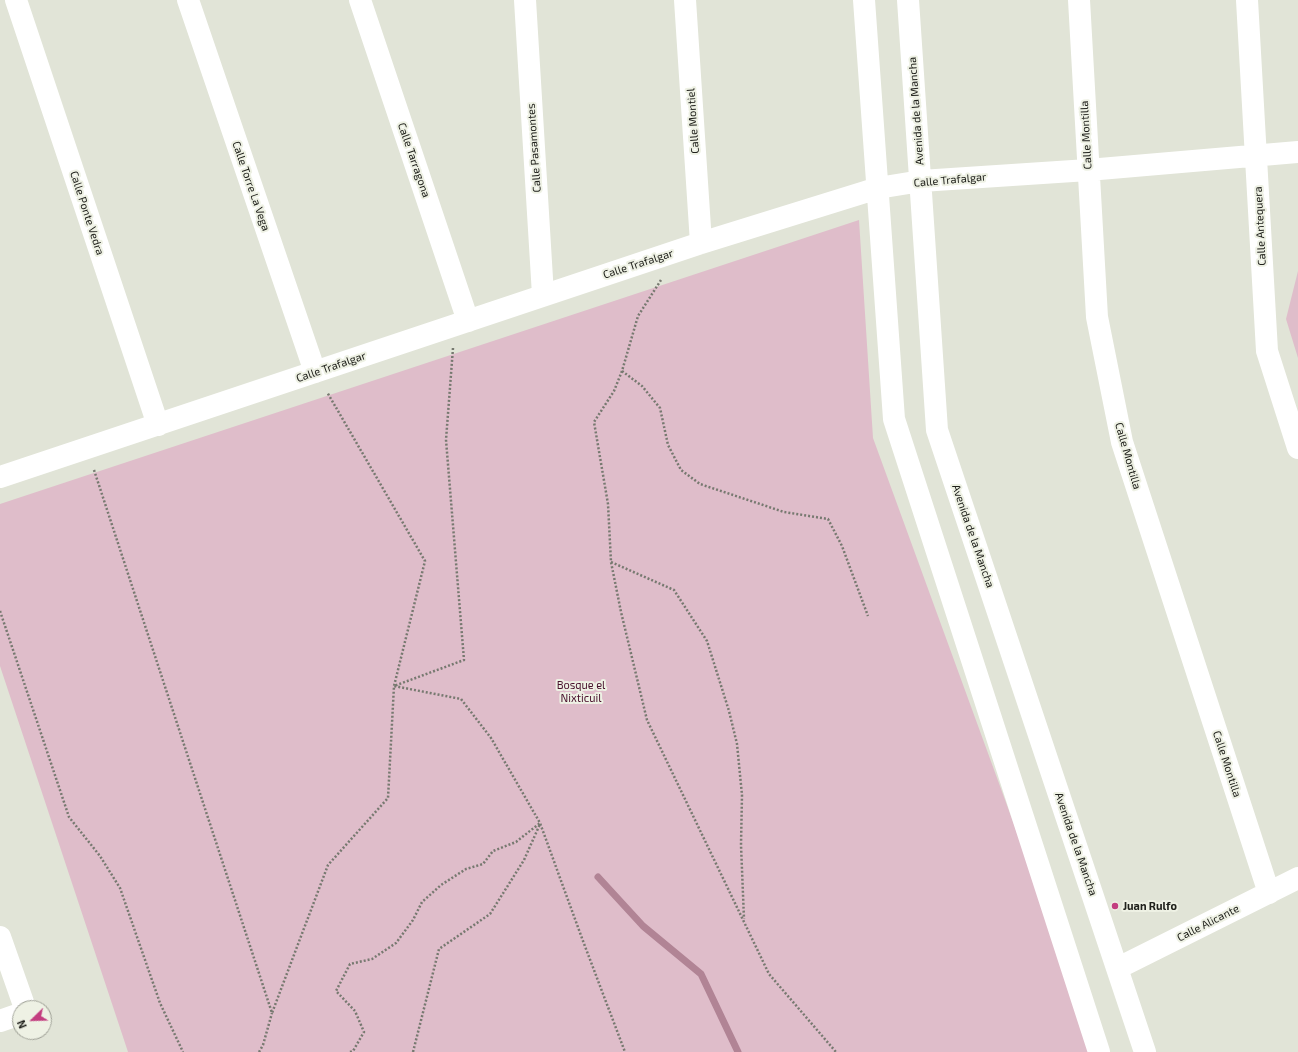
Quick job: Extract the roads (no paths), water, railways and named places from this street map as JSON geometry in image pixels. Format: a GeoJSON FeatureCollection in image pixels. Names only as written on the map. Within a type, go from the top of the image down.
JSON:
{"type":"FeatureCollection","features":[{"type":"Feature","properties":{"kind":"street","name":"Calle Ponte Vedra"},"geometry":{"type":"LineString","coordinates":[[16,0],[158,425]]}},
{"type":"Feature","properties":{"kind":"street","name":"Calle Torre La Vega"},"geometry":{"type":"LineString","coordinates":[[188,0],[314,372]]}},
{"type":"Feature","properties":{"kind":"street","name":"Calle Tarragona"},"geometry":{"type":"LineString","coordinates":[[360,0],[468,321]]}},
{"type":"Feature","properties":{"kind":"street","name":"Calle Pasamontes"},"geometry":{"type":"LineString","coordinates":[[525,0],[543,295]]}},
{"type":"Feature","properties":{"kind":"street","name":"Calle Montiel"},"geometry":{"type":"LineString","coordinates":[[685,0],[701,243]]}},
{"type":"Feature","properties":{"kind":"street"},"geometry":{"type":"LineString","coordinates":[[864,0],[894,419],[1099,1052]]}},
{"type":"Feature","properties":{"kind":"street","name":"Avenida de la Mancha"},"geometry":{"type":"LineString","coordinates":[[908,0],[937,430],[1118,968],[1144,1052]]}},
{"type":"Feature","properties":{"kind":"street","name":"Calle Montilla"},"geometry":{"type":"LineString","coordinates":[[1079,0],[1097,317],[1122,442],[1269,893]]}},
{"type":"Feature","properties":{"kind":"street","name":"Calle Antequera"},"geometry":{"type":"LineString","coordinates":[[1247,0],[1267,351],[1298,448]]}},
{"type":"Feature","properties":{"kind":"street","name":"Calle Trafalgar"},"geometry":{"type":"LineString","coordinates":[[0,477],[543,295],[701,243],[878,188],[921,181],[1088,170],[1298,152]]}},
{"type":"Feature","properties":{"kind":"street","name":"Calle Alicante"},"geometry":{"type":"LineString","coordinates":[[1118,968],[1298,878]]}},
{"type":"Feature","properties":{"kind":"street"},"geometry":{"type":"LineString","coordinates":[[0,937],[22,1000]]}},
{"type":"Feature","properties":{"kind":"street"},"geometry":{"type":"LineString","coordinates":[[0,1021],[12,1017]]}},
{"type":"Feature","properties":{"kind":"waterway"},"geometry":{"type":"LineString","coordinates":[[598,877],[643,926],[701,974],[738,1052]]}},
{"type":"Feature","properties":{"kind":"place","name":"Juan Rulfo"},"geometry":{"type":"Point","coordinates":[1115,906]}},
{"type":"Feature","properties":{"kind":"park label","name":"Bosque el Nixticuil"},"geometry":{"type":"Point","coordinates":[581,691]}}]}
